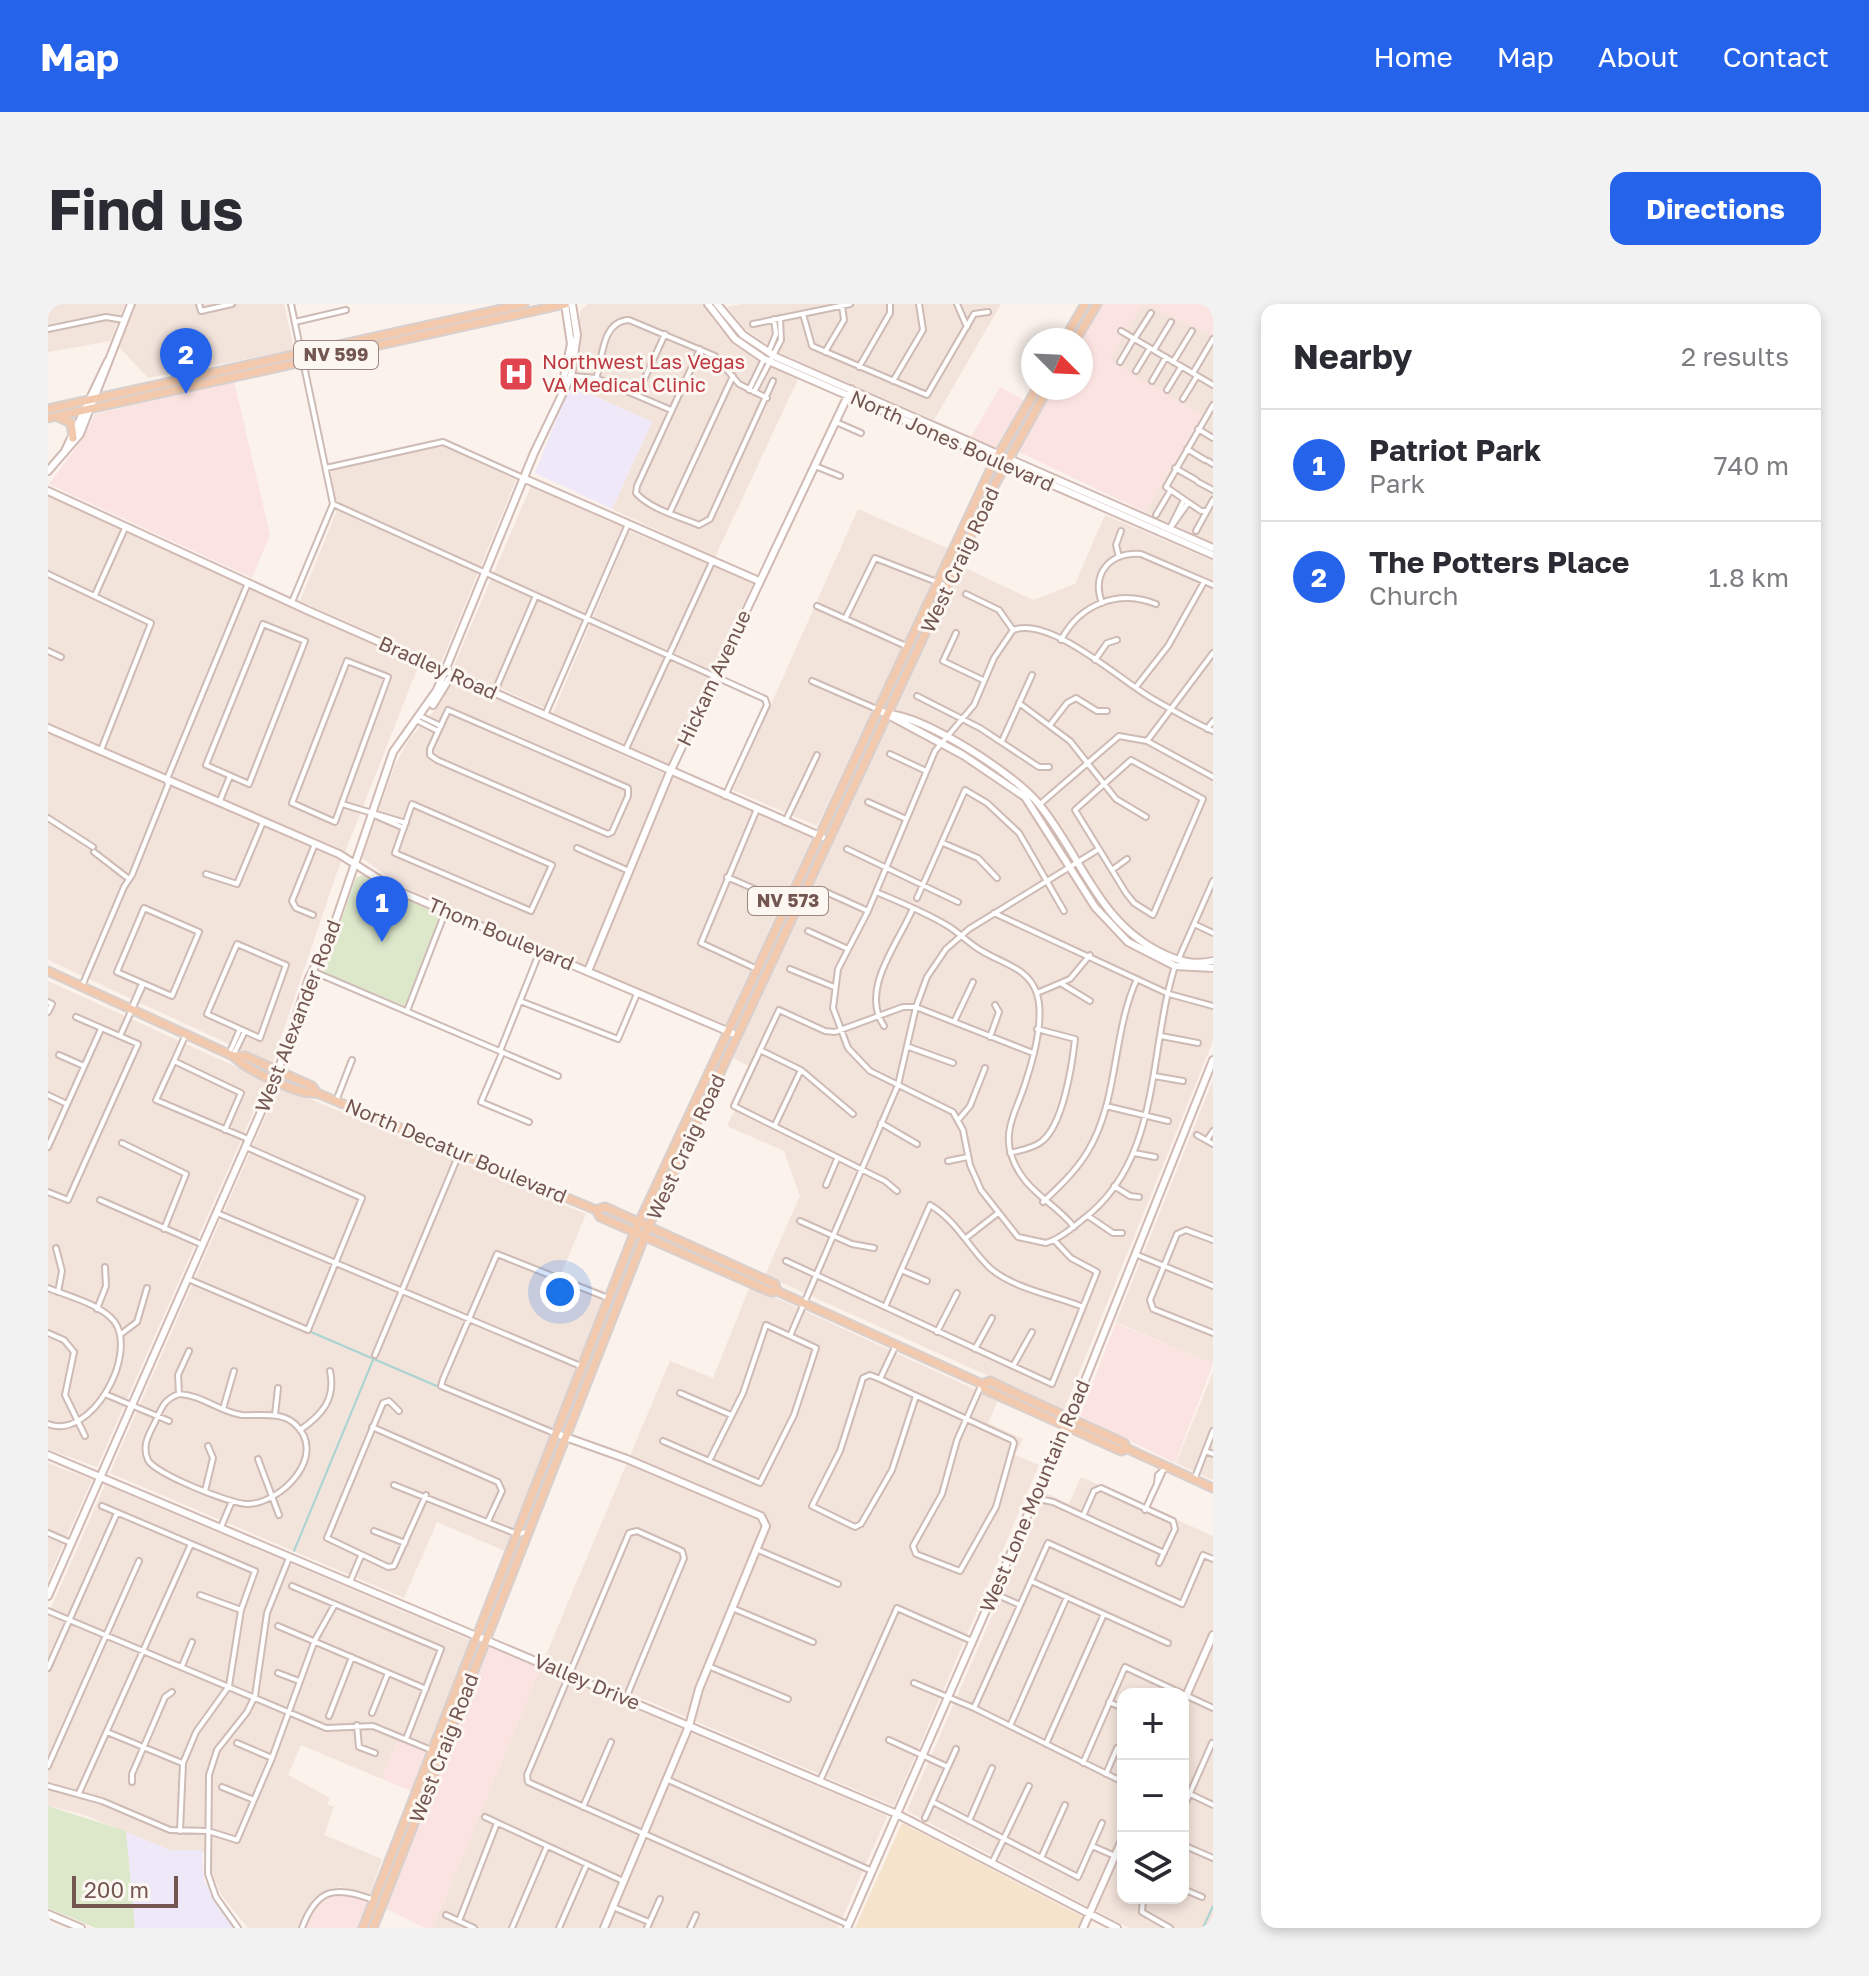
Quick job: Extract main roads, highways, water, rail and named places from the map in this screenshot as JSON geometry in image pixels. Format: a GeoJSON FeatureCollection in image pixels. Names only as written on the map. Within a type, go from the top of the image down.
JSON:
{"type":"FeatureCollection","features":[{"type":"Feature","properties":{"kind":"main road","name":"NV 599"},"geometry":{"type":"LineString","coordinates":[[48,409],[190,387],[524,304]]}},
{"type":"Feature","properties":{"kind":"main road","name":"NV 599"},"geometry":{"type":"LineString","coordinates":[[52,418],[90,404],[222,370],[302,358],[565,304]]}},
{"type":"Feature","properties":{"kind":"main road"},"geometry":{"type":"LineString","coordinates":[[1078,328],[1097,304]]}},
{"type":"Feature","properties":{"kind":"main road"},"geometry":{"type":"LineString","coordinates":[[1074,328],[1084,307]]}},
{"type":"Feature","properties":{"kind":"main road"},"geometry":{"type":"LineString","coordinates":[[203,384],[222,370]]}},
{"type":"Feature","properties":{"kind":"main road"},"geometry":{"type":"LineString","coordinates":[[190,387],[192,377]]}},
{"type":"Feature","properties":{"kind":"main road","name":"West Craig Road"},"geometry":{"type":"LineString","coordinates":[[482,1638],[517,1534],[639,1221],[997,456],[1030,400]]}},
{"type":"Feature","properties":{"kind":"main road","name":"West Craig Road"},"geometry":{"type":"LineString","coordinates":[[373,1928],[437,1752],[649,1225],[1006,461],[1041,400]]}},
{"type":"Feature","properties":{"kind":"main road"},"geometry":{"type":"LineString","coordinates":[[52,418],[71,423],[73,438]]}},
{"type":"Feature","properties":{"kind":"main road"},"geometry":{"type":"LineString","coordinates":[[951,555],[960,559]]}},
{"type":"Feature","properties":{"kind":"main road","name":"North Decatur Boulevard"},"geometry":{"type":"LineString","coordinates":[[48,971],[231,1055],[241,1065],[312,1086],[317,1093],[596,1210],[600,1217],[896,1344],[1066,1427],[1121,1451],[1128,1449]]}},
{"type":"Feature","properties":{"kind":"main road"},"geometry":{"type":"LineString","coordinates":[[688,1116],[693,1134]]}},
{"type":"Feature","properties":{"kind":"main road"},"geometry":{"type":"LineString","coordinates":[[683,1128],[687,1147]]}},
{"type":"Feature","properties":{"kind":"main road","name":"North Decatur Boulevard"},"geometry":{"type":"LineString","coordinates":[[596,1210],[605,1207],[649,1225],[775,1284],[777,1291]]}},
{"type":"Feature","properties":{"kind":"main road"},"geometry":{"type":"LineString","coordinates":[[736,1276],[758,1276]]}},
{"type":"Feature","properties":{"kind":"main road"},"geometry":{"type":"LineString","coordinates":[[746,1281],[767,1280]]}},
{"type":"Feature","properties":{"kind":"main road"},"geometry":{"type":"LineString","coordinates":[[598,1326],[607,1330]]}},
{"type":"Feature","properties":{"kind":"main road","name":"North Decatur Boulevard"},"geometry":{"type":"LineString","coordinates":[[982,1384],[990,1381],[1124,1443],[1128,1449],[1164,1470],[1213,1488]]}},
{"type":"Feature","properties":{"kind":"main road","name":"West Craig Road"},"geometry":{"type":"LineString","coordinates":[[363,1928],[405,1835]]}},
{"type":"Feature","properties":{"kind":"waterway"},"geometry":{"type":"LineString","coordinates":[[311,1332],[439,1387]]}},
{"type":"Feature","properties":{"kind":"waterway"},"geometry":{"type":"LineString","coordinates":[[294,1551],[373,1360]]}},
{"type":"Feature","properties":{"kind":"waterway"},"geometry":{"type":"LineString","coordinates":[[1203,1928],[1213,1906]]}},
{"type":"Feature","properties":{"kind":"place","name":"Northwest Las Vegas VA Medical Clinic"},"geometry":{"type":"Point","coordinates":[516,374]}},
{"type":"Feature","properties":{"kind":"place","name":"The Potters Place"},"geometry":{"type":"Point","coordinates":[186,394]}},
{"type":"Feature","properties":{"kind":"place","name":"Patriot Park"},"geometry":{"type":"Point","coordinates":[382,942]}}]}
